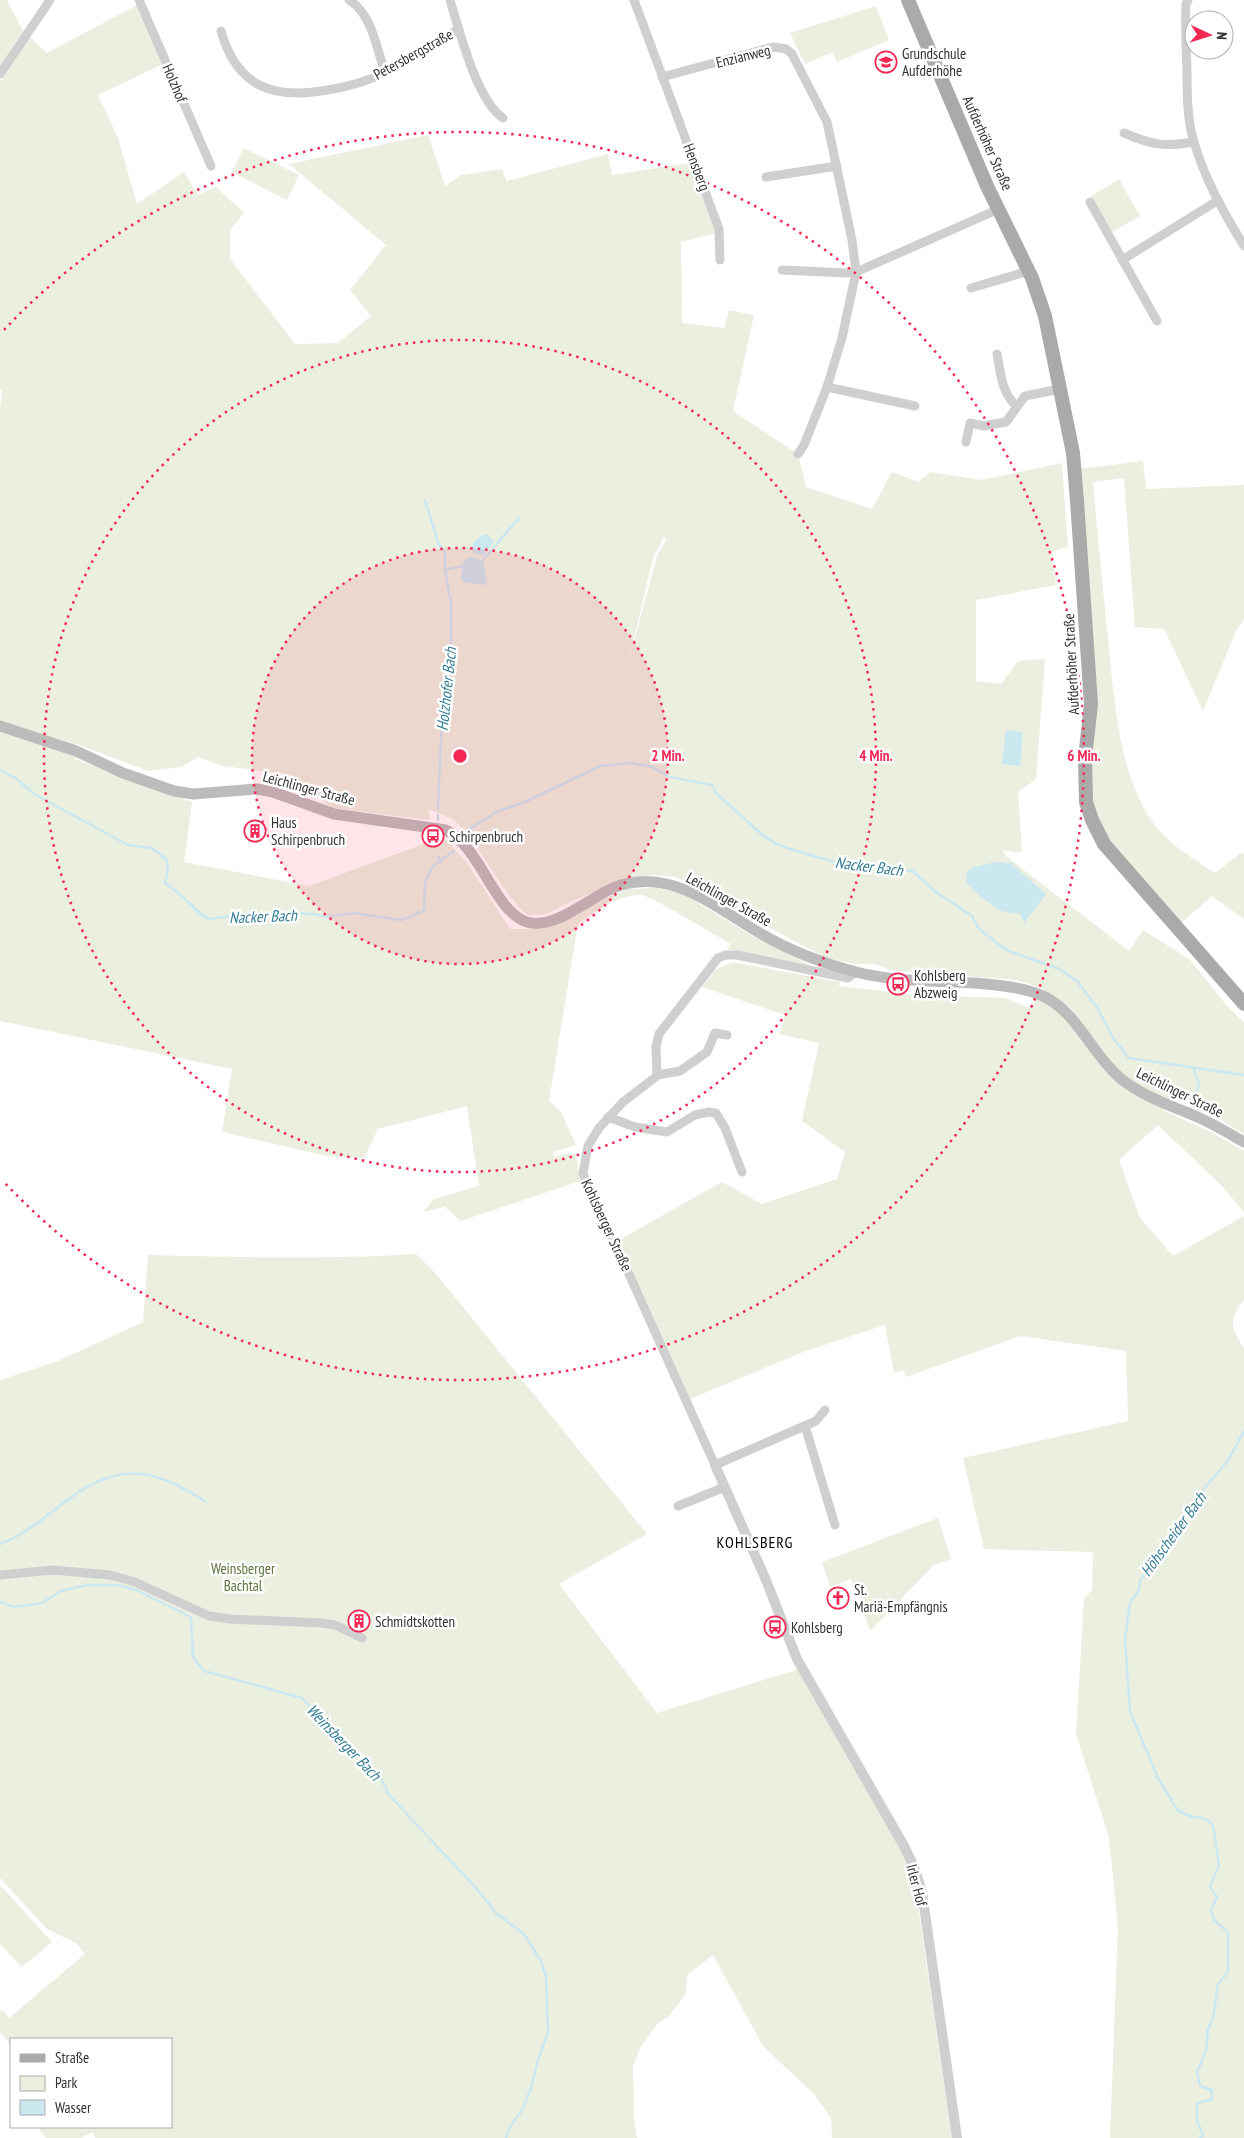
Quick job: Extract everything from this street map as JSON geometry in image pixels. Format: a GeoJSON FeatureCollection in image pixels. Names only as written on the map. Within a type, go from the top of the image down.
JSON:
{"type":"FeatureCollection","features":[{"type":"Feature","properties":{"kind":"main road","name":"Aufderhöher Straße"},"geometry":{"type":"LineString","coordinates":[[908,0],[973,153],[1029,271],[1045,316],[1073,452],[1089,678],[1090,717],[1085,758],[1086,802],[1092,820],[1104,844],[1244,1004]]}},
{"type":"Feature","properties":{"kind":"main road","name":"Leichlinger Straße"},"geometry":{"type":"LineString","coordinates":[[0,726],[76,751],[123,773],[174,791],[194,794],[248,789],[266,791],[334,814],[446,830],[456,838],[477,862],[509,909],[521,920],[530,923],[539,923],[558,918],[605,891],[619,886],[638,882],[659,883],[678,887],[700,897],[776,942],[811,958],[856,972],[896,978],[1005,986],[1042,996],[1059,1006],[1068,1015],[1098,1055],[1127,1083],[1159,1101],[1212,1124],[1244,1142]]}},
{"type":"Feature","properties":{"kind":"street"},"geometry":{"type":"LineString","coordinates":[[0,74],[50,0]]}},
{"type":"Feature","properties":{"kind":"street","name":"Holzhof"},"geometry":{"type":"LineString","coordinates":[[139,0],[211,166]]}},
{"type":"Feature","properties":{"kind":"street"},"geometry":{"type":"LineString","coordinates":[[349,0],[356,4],[365,17],[385,72]]}},
{"type":"Feature","properties":{"kind":"street"},"geometry":{"type":"LineString","coordinates":[[450,0],[485,98],[492,109],[503,118]]}},
{"type":"Feature","properties":{"kind":"street","name":"Hensberg"},"geometry":{"type":"LineString","coordinates":[[634,0],[719,228],[720,260]]}},
{"type":"Feature","properties":{"kind":"street"},"geometry":{"type":"LineString","coordinates":[[1188,0],[1186,16],[1187,96],[1194,142],[1218,201],[1244,246]]}},
{"type":"Feature","properties":{"kind":"street","name":"Petersbergstraße"},"geometry":{"type":"LineString","coordinates":[[221,31],[225,46],[238,67],[259,85],[286,94],[319,92],[362,82],[385,72],[459,29]]}},
{"type":"Feature","properties":{"kind":"street","name":"Enzianweg"},"geometry":{"type":"LineString","coordinates":[[662,77],[773,47],[786,49],[792,54],[802,70],[827,122],[852,240],[856,272],[842,338],[827,387],[804,445],[798,454]]}},
{"type":"Feature","properties":{"kind":"street"},"geometry":{"type":"LineString","coordinates":[[1124,133],[1142,142],[1158,146],[1194,142]]}},
{"type":"Feature","properties":{"kind":"street"},"geometry":{"type":"LineString","coordinates":[[766,177],[837,166]]}},
{"type":"Feature","properties":{"kind":"street"},"geometry":{"type":"LineString","coordinates":[[1122,260],[1218,201]]}},
{"type":"Feature","properties":{"kind":"street"},"geometry":{"type":"LineString","coordinates":[[1090,202],[1157,321]]}},
{"type":"Feature","properties":{"kind":"street"},"geometry":{"type":"LineString","coordinates":[[782,270],[846,274],[856,272],[999,209]]}},
{"type":"Feature","properties":{"kind":"street"},"geometry":{"type":"LineString","coordinates":[[971,288],[1029,271]]}},
{"type":"Feature","properties":{"kind":"street"},"geometry":{"type":"LineString","coordinates":[[997,354],[1005,391],[1016,406]]}},
{"type":"Feature","properties":{"kind":"street"},"geometry":{"type":"LineString","coordinates":[[827,387],[915,406]]}},
{"type":"Feature","properties":{"kind":"street"},"geometry":{"type":"LineString","coordinates":[[966,442],[970,423],[984,426],[1006,422],[1016,406],[1027,395],[1060,389]]}},
{"type":"Feature","properties":{"kind":"street"},"geometry":{"type":"LineString","coordinates":[[727,1034],[715,1033],[707,1052],[680,1071],[657,1075],[656,1047],[659,1034],[714,962],[722,956],[738,955],[848,978],[856,972]]}},
{"type":"Feature","properties":{"kind":"street","name":"Kohlsberger Straße"},"geometry":{"type":"LineString","coordinates":[[657,1075],[608,1117],[588,1146],[583,1166],[585,1182],[620,1254],[725,1487],[766,1580],[797,1659]]}},
{"type":"Feature","properties":{"kind":"street"},"geometry":{"type":"LineString","coordinates":[[608,1117],[636,1127],[665,1132],[696,1115],[714,1112],[719,1116],[725,1128],[742,1172]]}},
{"type":"Feature","properties":{"kind":"street"},"geometry":{"type":"LineString","coordinates":[[715,1465],[816,1421],[826,1410]]}},
{"type":"Feature","properties":{"kind":"street"},"geometry":{"type":"LineString","coordinates":[[805,1426],[835,1525]]}},
{"type":"Feature","properties":{"kind":"street"},"geometry":{"type":"LineString","coordinates":[[678,1506],[725,1487]]}},
{"type":"Feature","properties":{"kind":"street"},"geometry":{"type":"LineString","coordinates":[[0,1576],[53,1570],[120,1577],[208,1616],[230,1619],[322,1623],[335,1625],[362,1638]]}},
{"type":"Feature","properties":{"kind":"street","name":"Irler Hof"},"geometry":{"type":"LineString","coordinates":[[797,1659],[904,1846],[915,1869],[922,1892],[957,2138]]}},
{"type":"Feature","properties":{"kind":"green space"},"geometry":{"type":"Polygon","coordinates":[[[0,0],[7,0],[23,31],[0,66],[0,0]]]}},
{"type":"Feature","properties":{"kind":"green space"},"geometry":{"type":"Polygon","coordinates":[[[137,5],[163,64],[98,95],[118,138],[137,204],[184,172],[198,195],[216,187],[244,213],[230,230],[230,259],[295,344],[338,343],[371,316],[350,290],[386,245],[289,164],[428,135],[445,186],[461,175],[502,169],[507,181],[608,154],[612,175],[688,163],[717,233],[681,242],[682,323],[724,328],[729,310],[754,315],[733,411],[798,454],[806,487],[872,509],[892,472],[918,482],[931,472],[981,480],[1062,463],[1068,547],[1052,551],[1056,585],[976,600],[976,681],[1001,684],[1018,661],[1045,659],[1036,779],[1018,792],[1022,853],[1002,850],[1007,857],[1129,951],[1143,930],[1190,960],[1228,1007],[1244,1022],[1244,1134],[1173,1091],[1164,1111],[1211,1132],[1244,1151],[1244,1212],[1222,1186],[1158,1125],[1119,1160],[1140,1218],[1173,1256],[1244,1216],[1244,1300],[1235,1313],[1233,1324],[1236,1335],[1244,1348],[1244,2138],[1110,2138],[1118,1927],[1109,1837],[1076,1734],[1084,1599],[1092,1590],[1093,1552],[984,1549],[963,1458],[1128,1421],[1126,1351],[1020,1336],[906,1377],[904,1370],[894,1373],[885,1325],[803,1352],[690,1399],[619,1240],[722,1182],[762,1204],[837,1179],[845,1152],[802,1121],[819,1043],[779,1034],[785,1015],[702,987],[715,970],[732,962],[840,982],[839,986],[915,995],[1005,998],[1030,1008],[1044,989],[1017,980],[890,970],[876,964],[856,964],[826,958],[676,877],[652,875],[628,878],[570,902],[547,914],[528,915],[500,883],[476,846],[457,823],[429,809],[430,820],[332,808],[287,774],[222,766],[198,757],[182,767],[148,771],[77,744],[75,759],[192,802],[184,862],[309,886],[432,841],[446,840],[467,863],[510,929],[543,929],[575,917],[601,900],[629,889],[657,888],[682,893],[752,936],[808,964],[807,966],[727,949],[731,944],[670,908],[640,895],[615,901],[578,923],[549,1101],[561,1112],[576,1145],[553,1152],[554,1157],[576,1154],[580,1181],[461,1221],[445,1207],[423,1212],[434,1199],[479,1186],[467,1106],[378,1129],[364,1158],[327,1156],[222,1132],[232,1069],[0,1021],[0,408],[2,391],[0,390],[0,82],[29,36],[47,53],[137,5]],[[664,537],[653,558],[628,664],[657,556],[666,541],[664,537]]]}},
{"type":"Feature","properties":{"kind":"green space"},"geometry":{"type":"Polygon","coordinates":[[[876,6],[889,40],[837,62],[833,52],[805,64],[790,33],[876,6]]]}},
{"type":"Feature","properties":{"kind":"green space"},"geometry":{"type":"Polygon","coordinates":[[[244,148],[299,175],[287,200],[232,172],[244,148]]]}},
{"type":"Feature","properties":{"kind":"green space"},"geometry":{"type":"Polygon","coordinates":[[[1119,179],[1140,216],[1110,233],[1090,197],[1119,179]]]}},
{"type":"Feature","properties":{"kind":"green space"},"geometry":{"type":"Polygon","coordinates":[[[1143,461],[1146,489],[1244,485],[1244,619],[1236,631],[1203,711],[1164,629],[1135,627],[1124,478],[1093,482],[1114,701],[1123,751],[1130,775],[1138,797],[1155,826],[1188,855],[1215,873],[1241,853],[1244,854],[1244,919],[1212,896],[1181,923],[1112,845],[1092,810],[1079,469],[1143,461]]]}},
{"type":"Feature","properties":{"kind":"green space","name":"Weinsberger Bachtal"},"geometry":{"type":"Polygon","coordinates":[[[416,1254],[437,1275],[647,1534],[559,1584],[657,1713],[799,1669],[905,1857],[915,1885],[952,2138],[832,2138],[831,2118],[814,2094],[763,2046],[713,1955],[687,1975],[686,1994],[669,2016],[658,2023],[641,2046],[633,2066],[634,2123],[637,2138],[95,2138],[93,2132],[81,2138],[46,2138],[39,2128],[172,2128],[172,2038],[10,2038],[10,2044],[0,2032],[0,2011],[3,2010],[9,2018],[85,1954],[76,1943],[47,1929],[0,1878],[0,1380],[58,1361],[143,1322],[148,1255],[248,1257],[416,1254]]]}},
{"type":"Feature","properties":{"kind":"green space"},"geometry":{"type":"Polygon","coordinates":[[[938,1518],[951,1559],[934,1565],[870,1631],[857,1591],[855,1591],[851,1579],[830,1587],[822,1562],[938,1518]]]}},
{"type":"Feature","properties":{"kind":"green space"},"geometry":{"type":"Polygon","coordinates":[[[0,1885],[52,1942],[22,1967],[0,1944],[0,1885]]]}},
{"type":"Feature","properties":{"kind":"water"},"geometry":{"type":"Polygon","coordinates":[[[486,534],[494,541],[484,555],[474,554],[472,550],[473,544],[477,539],[486,534]]]}},
{"type":"Feature","properties":{"kind":"water"},"geometry":{"type":"Polygon","coordinates":[[[469,557],[483,560],[487,583],[484,585],[466,583],[461,580],[463,562],[469,557]]]}},
{"type":"Feature","properties":{"kind":"water"},"geometry":{"type":"Polygon","coordinates":[[[1006,730],[1023,732],[1020,766],[1002,764],[1006,730]]]}},
{"type":"Feature","properties":{"kind":"water"},"geometry":{"type":"Polygon","coordinates":[[[995,862],[1011,863],[1046,894],[1024,923],[1020,914],[1001,911],[978,895],[967,883],[966,874],[971,868],[995,862]]]}},
{"type":"Feature","properties":{"kind":"waterway","name":"Holzhofer Bach"},"geometry":{"type":"LineString","coordinates":[[425,500],[439,545],[445,552],[445,570]]}},
{"type":"Feature","properties":{"kind":"waterway","name":"Holzhofer Bach"},"geometry":{"type":"LineString","coordinates":[[483,560],[519,518]]}},
{"type":"Feature","properties":{"kind":"waterway","name":"Holzhofer Bach"},"geometry":{"type":"LineString","coordinates":[[438,808],[442,716],[451,656],[451,603],[445,570],[463,566]]}},
{"type":"Feature","properties":{"kind":"waterway","name":"Nacker Bach"},"geometry":{"type":"LineString","coordinates":[[465,837],[468,830],[498,811],[525,802],[600,766],[632,763],[652,767],[670,777],[712,785],[717,794],[766,838],[781,846],[837,863],[912,871],[937,893],[972,916],[979,929],[1006,950],[1059,969],[1077,981],[1098,1009],[1113,1038],[1129,1058],[1244,1075]]}},
{"type":"Feature","properties":{"kind":"waterway","name":"Nacker Bach"},"geometry":{"type":"LineString","coordinates":[[0,770],[17,779],[34,794],[128,845],[152,848],[166,859],[168,869],[165,883],[204,917],[210,919],[239,915],[258,918],[270,914],[288,913],[314,914],[327,917],[354,913],[401,920],[424,911],[425,883],[432,867],[454,851]]}},
{"type":"Feature","properties":{"kind":"waterway","name":"Holzhofer Bach"},"geometry":{"type":"LineString","coordinates":[[438,815],[438,820]]}},
{"type":"Feature","properties":{"kind":"waterway","name":"Nacker Bach"},"geometry":{"type":"LineString","coordinates":[[438,856],[441,862]]}},
{"type":"Feature","properties":{"kind":"waterway","name":"Höhscheider Bach"},"geometry":{"type":"LineString","coordinates":[[1192,1107],[1199,1085],[1194,1069]]}},
{"type":"Feature","properties":{"kind":"waterway","name":"Höhscheider Bach"},"geometry":{"type":"LineString","coordinates":[[1200,2138],[1203,2136],[1197,2120],[1197,2103],[1211,2100],[1212,2090],[1200,2086],[1197,2072],[1206,2051],[1208,2029],[1213,2019],[1218,1984],[1228,1972],[1228,1932],[1214,1920],[1211,1910],[1217,1897],[1210,1886],[1219,1865],[1213,1825],[1204,1818],[1193,1817],[1178,1811],[1158,1778],[1130,1712],[1125,1639],[1130,1603],[1139,1590],[1140,1580],[1147,1572],[1156,1553],[1229,1459],[1244,1431]]}},
{"type":"Feature","properties":{"kind":"waterway"},"geometry":{"type":"LineString","coordinates":[[0,1544],[32,1527],[80,1491],[98,1481],[116,1475],[150,1475],[168,1481],[206,1502]]}},
{"type":"Feature","properties":{"kind":"waterway","name":"Weinsberger Bach"},"geometry":{"type":"LineString","coordinates":[[0,1602],[13,1607],[42,1603],[61,1591],[87,1585],[118,1585],[136,1590],[191,1617],[193,1657],[204,1671],[302,1698],[329,1731],[379,1774],[389,1795],[477,1889],[497,1914],[524,1934],[541,1961],[546,1976],[548,2032],[531,2088],[522,2110],[510,2127],[506,2138]]}},
{"type":"Feature","properties":{"kind":"place","name":"Grundschule Aufderhöhe"},"geometry":{"type":"Point","coordinates":[886,62]}},
{"type":"Feature","properties":{"kind":"place","name":"Haus Schirpenbruch"},"geometry":{"type":"Point","coordinates":[255,831]}},
{"type":"Feature","properties":{"kind":"place","name":"Schirpenbruch"},"geometry":{"type":"Point","coordinates":[433,836]}},
{"type":"Feature","properties":{"kind":"place","name":"Kohlsberg Abzweig"},"geometry":{"type":"Point","coordinates":[898,984]}},
{"type":"Feature","properties":{"kind":"place","name":"St. Mariä-Empfängnis"},"geometry":{"type":"Point","coordinates":[838,1598]}},
{"type":"Feature","properties":{"kind":"place","name":"Schmidtskotten"},"geometry":{"type":"Point","coordinates":[359,1621]}},
{"type":"Feature","properties":{"kind":"place","name":"Kohlsberg"},"geometry":{"type":"Point","coordinates":[775,1627]}},
{"type":"Feature","properties":{"kind":"district","name":"KOHLSBERG"},"geometry":{"type":"Point","coordinates":[755,1542]}}]}
